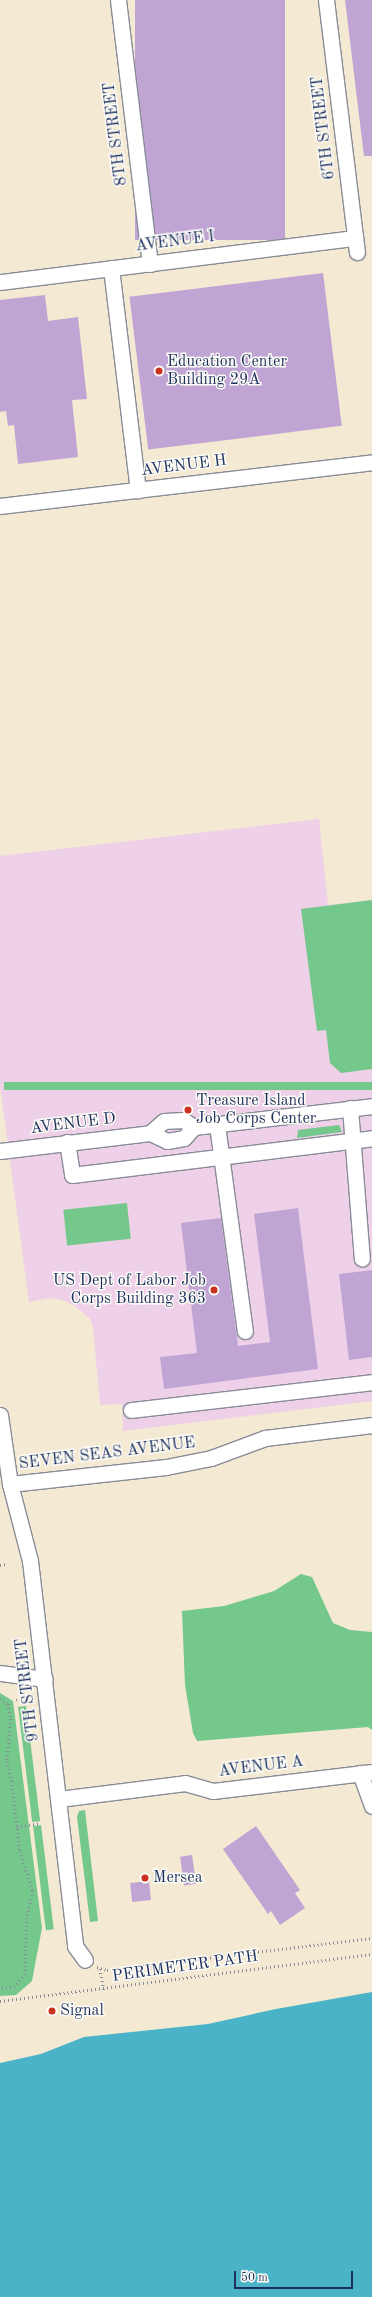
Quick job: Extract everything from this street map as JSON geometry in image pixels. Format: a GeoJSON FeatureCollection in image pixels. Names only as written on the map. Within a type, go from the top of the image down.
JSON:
{"type":"FeatureCollection","features":[{"type":"Feature","properties":{"kind":"street","name":"8TH STREET"},"geometry":{"type":"LineString","coordinates":[[118,0],[150,264]]}},
{"type":"Feature","properties":{"kind":"street","name":"6TH STREET"},"geometry":{"type":"LineString","coordinates":[[326,0],[356,245]]}},
{"type":"Feature","properties":{"kind":"street","name":"AVENUE I"},"geometry":{"type":"LineString","coordinates":[[0,282],[111,268],[356,245]]}},
{"type":"Feature","properties":{"kind":"street"},"geometry":{"type":"LineString","coordinates":[[111,268],[138,490]]}},
{"type":"Feature","properties":{"kind":"street","name":"AVENUE H"},"geometry":{"type":"LineString","coordinates":[[0,506],[372,462]]}},
{"type":"Feature","properties":{"kind":"street","name":"AVENUE D"},"geometry":{"type":"LineString","coordinates":[[0,1151],[150,1133],[164,1121],[183,1120],[194,1127],[372,1106]]}},
{"type":"Feature","properties":{"kind":"street"},"geometry":{"type":"LineString","coordinates":[[350,1108],[362,1259]]}},
{"type":"Feature","properties":{"kind":"street"},"geometry":{"type":"LineString","coordinates":[[217,1125],[245,1331]]}},
{"type":"Feature","properties":{"kind":"street"},"geometry":{"type":"LineString","coordinates":[[67,1142],[72,1175],[372,1138]]}},
{"type":"Feature","properties":{"kind":"street"},"geometry":{"type":"LineString","coordinates":[[131,1410],[372,1382]]}},
{"type":"Feature","properties":{"kind":"street","name":"9TH STREET"},"geometry":{"type":"LineString","coordinates":[[0,1415],[10,1484],[30,1561],[59,1799],[68,1905],[75,1946],[85,1960]]}},
{"type":"Feature","properties":{"kind":"street","name":"SEVEN SEAS AVENUE"},"geometry":{"type":"LineString","coordinates":[[10,1484],[166,1467],[211,1458],[265,1438],[372,1425]]}},
{"type":"Feature","properties":{"kind":"street"},"geometry":{"type":"LineString","coordinates":[[0,1673],[45,1679]]}},
{"type":"Feature","properties":{"kind":"street"},"geometry":{"type":"LineString","coordinates":[[366,1773],[372,1806]]}},
{"type":"Feature","properties":{"kind":"street","name":"AVENUE A"},"geometry":{"type":"LineString","coordinates":[[59,1799],[185,1783],[213,1791],[366,1773]]}},
{"type":"Feature","properties":{"kind":"path"},"geometry":{"type":"LineString","coordinates":[[0,1565],[8,1564]]}},
{"type":"Feature","properties":{"kind":"path"},"geometry":{"type":"LineString","coordinates":[[16,1700],[21,1698]]}},
{"type":"Feature","properties":{"kind":"path"},"geometry":{"type":"LineString","coordinates":[[0,1699],[8,1704],[11,1719],[7,1761],[20,1851],[28,1870],[33,1896],[28,1910],[25,1974],[15,1987],[0,1989]]}},
{"type":"Feature","properties":{"kind":"path"},"geometry":{"type":"LineString","coordinates":[[17,1827],[40,1823]]}},
{"type":"Feature","properties":{"kind":"path"},"geometry":{"type":"LineString","coordinates":[[104,1990],[100,1969],[107,1970],[372,1938]]}},
{"type":"Feature","properties":{"kind":"path","name":"PERIMETER PATH"},"geometry":{"type":"LineString","coordinates":[[0,2001],[104,1990],[372,1954]]}},
{"type":"Feature","properties":{"kind":"shaded area","name":"Treasure Island Job Corps Center"},"geometry":{"type":"Polygon","coordinates":[[[319,819],[328,905],[372,900],[372,1401],[123,1431],[122,1404],[100,1405],[93,1327],[90,1319],[75,1306],[62,1300],[49,1298],[29,1302],[0,1086],[0,856],[319,819]]]}},
{"type":"Feature","properties":{"kind":"green space"},"geometry":{"type":"Polygon","coordinates":[[[372,900],[372,1069],[341,1073],[330,1063],[326,1030],[317,1031],[301,909],[372,900]]]}},
{"type":"Feature","properties":{"kind":"green space"},"geometry":{"type":"Polygon","coordinates":[[[4,1082],[372,1082],[372,1090],[4,1090],[4,1082]]]}},
{"type":"Feature","properties":{"kind":"green space"},"geometry":{"type":"Polygon","coordinates":[[[339,1125],[342,1132],[297,1138],[298,1130],[339,1125]]]}},
{"type":"Feature","properties":{"kind":"green space"},"geometry":{"type":"Polygon","coordinates":[[[127,1203],[131,1239],[67,1245],[63,1210],[127,1203]]]}},
{"type":"Feature","properties":{"kind":"green space"},"geometry":{"type":"Polygon","coordinates":[[[301,1574],[312,1577],[333,1623],[350,1630],[372,1632],[372,1730],[368,1727],[197,1741],[193,1733],[185,1685],[182,1611],[224,1606],[274,1591],[301,1574]]]}},
{"type":"Feature","properties":{"kind":"green space"},"geometry":{"type":"Polygon","coordinates":[[[0,1693],[13,1701],[42,1928],[32,1981],[16,1995],[0,1996],[0,1693]]]}},
{"type":"Feature","properties":{"kind":"green space"},"geometry":{"type":"Polygon","coordinates":[[[26,1706],[40,1821],[32,1822],[18,1707],[26,1706]]]}},
{"type":"Feature","properties":{"kind":"green space"},"geometry":{"type":"Polygon","coordinates":[[[85,1810],[98,1921],[90,1922],[77,1817],[79,1811],[85,1810]]]}},
{"type":"Feature","properties":{"kind":"green space"},"geometry":{"type":"Polygon","coordinates":[[[41,1825],[54,1929],[46,1930],[33,1826],[41,1825]]]}},
{"type":"Feature","properties":{"kind":"water"},"geometry":{"type":"Polygon","coordinates":[[[372,1976],[372,2297],[0,2297],[0,2043],[372,1976]]]}},
{"type":"Feature","properties":{"kind":"pier"},"geometry":{"type":"Polygon","coordinates":[[[372,1974],[372,1992],[276,2009],[208,2024],[84,2037],[41,2054],[0,2063],[0,2041],[12,2040],[95,2017],[372,1974]]]}},
{"type":"Feature","properties":{"kind":"building"},"geometry":{"type":"Polygon","coordinates":[[[135,0],[285,0],[285,240],[135,240],[135,0]]]}},
{"type":"Feature","properties":{"kind":"building"},"geometry":{"type":"Polygon","coordinates":[[[345,0],[372,0],[372,156],[364,156],[345,0]]]}},
{"type":"Feature","properties":{"kind":"building"},"geometry":{"type":"Polygon","coordinates":[[[323,273],[342,426],[148,450],[129,297],[323,273]]]}},
{"type":"Feature","properties":{"kind":"building"},"geometry":{"type":"Polygon","coordinates":[[[45,295],[48,321],[78,317],[87,399],[72,400],[78,457],[18,464],[14,425],[8,426],[6,411],[0,412],[0,300],[45,295]]]}},
{"type":"Feature","properties":{"kind":"building"},"geometry":{"type":"Polygon","coordinates":[[[298,1208],[318,1369],[164,1389],[160,1357],[197,1353],[181,1223],[221,1218],[238,1346],[270,1342],[254,1214],[298,1208]]]}},
{"type":"Feature","properties":{"kind":"building"},"geometry":{"type":"Polygon","coordinates":[[[372,1270],[372,1357],[349,1360],[339,1274],[372,1270]]]}},
{"type":"Feature","properties":{"kind":"building"},"geometry":{"type":"Polygon","coordinates":[[[256,1826],[300,1890],[295,1893],[305,1908],[280,1925],[271,1911],[268,1914],[223,1849],[256,1826]]]}},
{"type":"Feature","properties":{"kind":"building"},"geometry":{"type":"Polygon","coordinates":[[[192,1855],[196,1884],[184,1885],[180,1857],[192,1855]]]}},
{"type":"Feature","properties":{"kind":"building"},"geometry":{"type":"Polygon","coordinates":[[[149,1881],[151,1900],[132,1902],[130,1883],[149,1881]]]}},
{"type":"Feature","properties":{"kind":"place","name":"Education Center Building 29A"},"geometry":{"type":"Point","coordinates":[159,371]}},
{"type":"Feature","properties":{"kind":"place","name":"Treasure Island Job Corps Center"},"geometry":{"type":"Point","coordinates":[188,1110]}},
{"type":"Feature","properties":{"kind":"place","name":"US Dept of Labor Job Corps Building 363"},"geometry":{"type":"Point","coordinates":[214,1290]}},
{"type":"Feature","properties":{"kind":"place","name":"Mersea"},"geometry":{"type":"Point","coordinates":[145,1878]}},
{"type":"Feature","properties":{"kind":"place","name":"Signal"},"geometry":{"type":"Point","coordinates":[52,2011]}}]}
